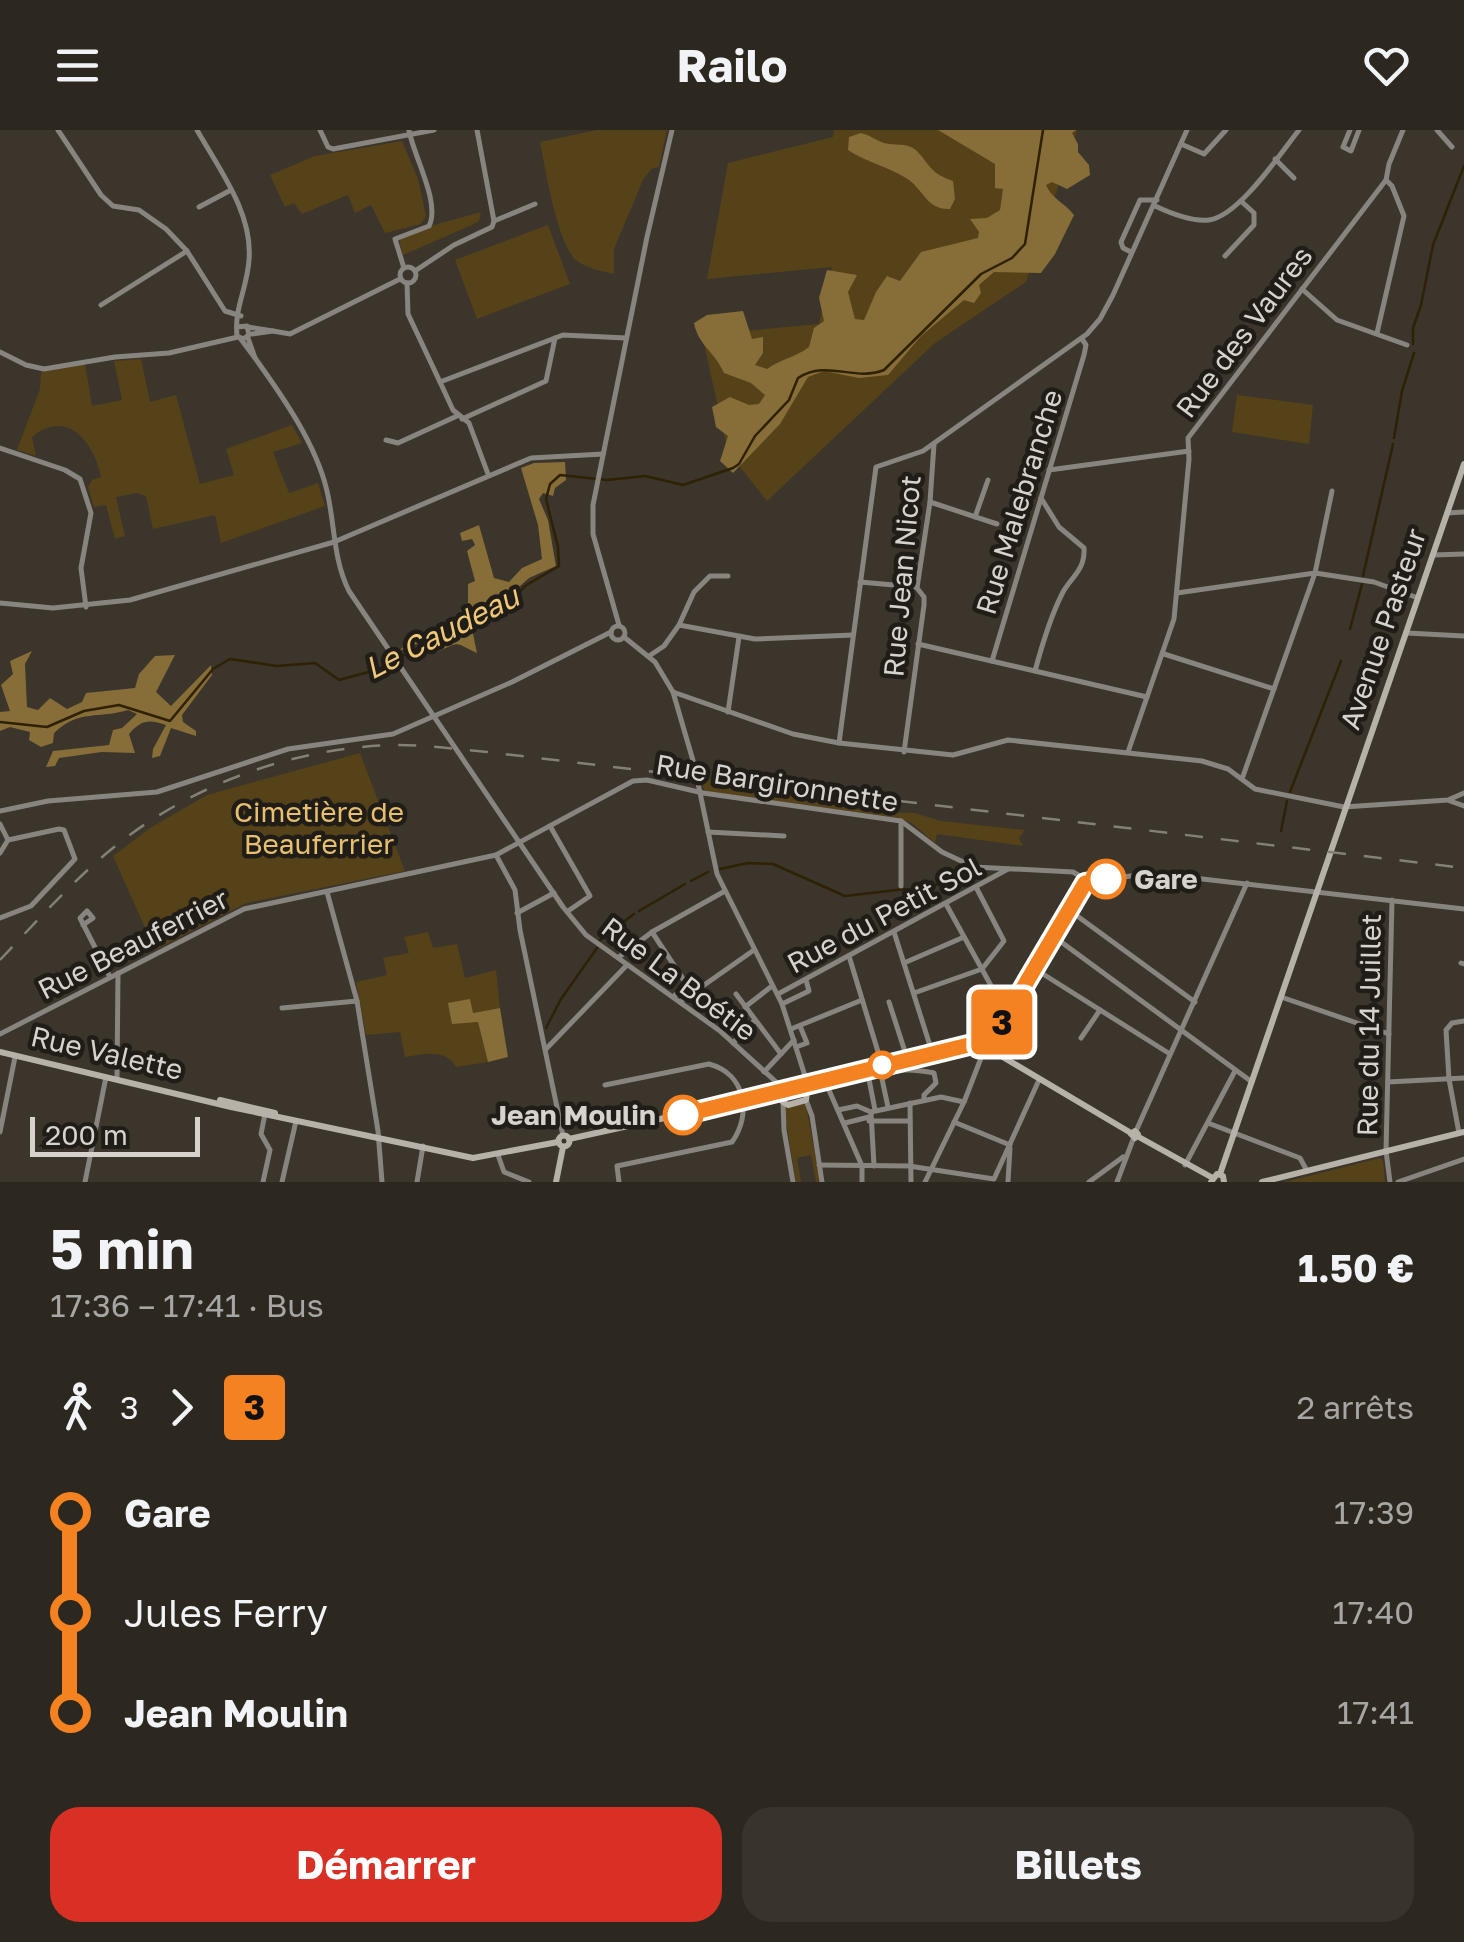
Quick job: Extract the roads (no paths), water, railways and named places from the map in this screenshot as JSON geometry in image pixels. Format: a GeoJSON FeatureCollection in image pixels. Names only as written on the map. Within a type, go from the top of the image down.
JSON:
{"type":"FeatureCollection","features":[{"type":"Feature","properties":{"kind":"main road","name":"Avenue Pasteur"},"geometry":{"type":"LineString","coordinates":[[1214,1178],[1235,1135],[1464,464]]}},
{"type":"Feature","properties":{"kind":"main road"},"geometry":{"type":"LineString","coordinates":[[785,1092],[783,1102],[788,1105],[814,1084],[907,1058],[978,1044],[983,1039],[989,1040],[987,1052]]}},
{"type":"Feature","properties":{"kind":"main road"},"geometry":{"type":"LineString","coordinates":[[978,1044],[1185,1165],[1224,1182]]}},
{"type":"Feature","properties":{"kind":"main road","name":"Rue Valette"},"geometry":{"type":"LineString","coordinates":[[0,1052],[280,1115]]}},
{"type":"Feature","properties":{"kind":"main road"},"geometry":{"type":"LineString","coordinates":[[498,1155],[770,1093],[805,1089]]}},
{"type":"Feature","properties":{"kind":"main road","name":"Rue Valette"},"geometry":{"type":"LineString","coordinates":[[204,1098],[473,1158],[498,1155]]}},
{"type":"Feature","properties":{"kind":"main road"},"geometry":{"type":"LineString","coordinates":[[1262,1182],[1462,1132]]}},
{"type":"Feature","properties":{"kind":"main road"},"geometry":{"type":"LineString","coordinates":[[556,1182],[563,1141]]}},
{"type":"Feature","properties":{"kind":"street"},"geometry":{"type":"LineString","coordinates":[[58,130],[101,196],[113,206],[139,210],[152,218],[187,251],[225,310],[247,326],[290,334],[404,281],[414,280],[415,271]]}},
{"type":"Feature","properties":{"kind":"street"},"geometry":{"type":"LineString","coordinates":[[197,130],[241,210],[249,239],[248,272],[238,305],[241,334]]}},
{"type":"Feature","properties":{"kind":"street"},"geometry":{"type":"LineString","coordinates":[[320,130],[332,149],[434,130]]}},
{"type":"Feature","properties":{"kind":"street"},"geometry":{"type":"LineString","coordinates":[[404,268],[415,271],[454,245],[492,227],[477,130]]}},
{"type":"Feature","properties":{"kind":"street"},"geometry":{"type":"LineString","coordinates":[[624,638],[626,631],[618,626],[593,534],[597,484],[672,130]]}},
{"type":"Feature","properties":{"kind":"street","name":"Rue Jean Nicot"},"geometry":{"type":"LineString","coordinates":[[904,752],[924,598],[918,588],[934,442],[1079,340],[1100,320],[1187,130]]}},
{"type":"Feature","properties":{"kind":"street"},"geometry":{"type":"LineString","coordinates":[[1181,144],[1204,154],[1226,130]]}},
{"type":"Feature","properties":{"kind":"street"},"geometry":{"type":"LineString","coordinates":[[1132,252],[1123,248],[1121,242],[1140,200],[1206,221],[1220,217],[1240,201],[1299,130]]}},
{"type":"Feature","properties":{"kind":"street","name":"Rue des Vaures"},"geometry":{"type":"LineString","coordinates":[[1128,752],[1174,620],[1188,438],[1386,180],[1403,130]]}},
{"type":"Feature","properties":{"kind":"street"},"geometry":{"type":"LineString","coordinates":[[1437,130],[1452,147]]}},
{"type":"Feature","properties":{"kind":"street"},"geometry":{"type":"LineString","coordinates":[[409,132],[412,150],[422,164],[433,218],[429,226],[395,239],[404,268],[408,314],[440,382],[460,417],[469,423],[488,474]]}},
{"type":"Feature","properties":{"kind":"street"},"geometry":{"type":"LineString","coordinates":[[1275,159],[1294,178]]}},
{"type":"Feature","properties":{"kind":"street"},"geometry":{"type":"LineString","coordinates":[[1376,333],[1404,216],[1386,180]]}},
{"type":"Feature","properties":{"kind":"street"},"geometry":{"type":"LineString","coordinates":[[199,206],[231,190]]}},
{"type":"Feature","properties":{"kind":"street"},"geometry":{"type":"LineString","coordinates":[[1225,256],[1254,225],[1254,213],[1240,201]]}},
{"type":"Feature","properties":{"kind":"street"},"geometry":{"type":"LineString","coordinates":[[494,221],[535,204]]}},
{"type":"Feature","properties":{"kind":"street"},"geometry":{"type":"LineString","coordinates":[[101,305],[187,251]]}},
{"type":"Feature","properties":{"kind":"street"},"geometry":{"type":"LineString","coordinates":[[1302,288],[1337,320],[1407,345]]}},
{"type":"Feature","properties":{"kind":"street"},"geometry":{"type":"LineString","coordinates":[[241,334],[247,326]]}},
{"type":"Feature","properties":{"kind":"street"},"geometry":{"type":"LineString","coordinates":[[0,352],[26,365],[44,368],[170,353],[241,334],[273,331]]}},
{"type":"Feature","properties":{"kind":"street","name":"Rue La Boétie"},"geometry":{"type":"LineString","coordinates":[[241,334],[312,454],[326,488],[342,577],[567,912],[586,935],[733,1043],[785,1092]]}},
{"type":"Feature","properties":{"kind":"street"},"geometry":{"type":"LineString","coordinates":[[440,382],[555,338],[626,338]]}},
{"type":"Feature","properties":{"kind":"street"},"geometry":{"type":"LineString","coordinates":[[386,440],[398,442],[546,381],[555,338]]}},
{"type":"Feature","properties":{"kind":"street","name":"Rue Malebranche"},"geometry":{"type":"LineString","coordinates":[[992,661],[1084,355],[1086,345],[1079,340]]}},
{"type":"Feature","properties":{"kind":"street"},"geometry":{"type":"LineString","coordinates":[[839,743],[876,467],[923,452],[934,442]]}},
{"type":"Feature","properties":{"kind":"street"},"geometry":{"type":"LineString","coordinates":[[0,448],[65,470],[80,480],[91,513],[81,568],[86,607]]}},
{"type":"Feature","properties":{"kind":"street"},"geometry":{"type":"LineString","coordinates":[[1049,470],[1188,451]]}},
{"type":"Feature","properties":{"kind":"street"},"geometry":{"type":"LineString","coordinates":[[0,602],[54,608],[130,600],[334,542],[531,458],[603,454]]}},
{"type":"Feature","properties":{"kind":"street"},"geometry":{"type":"LineString","coordinates":[[976,517],[988,480]]}},
{"type":"Feature","properties":{"kind":"street"},"geometry":{"type":"LineString","coordinates":[[1242,778],[1315,573],[1332,492]]}},
{"type":"Feature","properties":{"kind":"street"},"geometry":{"type":"LineString","coordinates":[[1035,671],[1065,588],[1080,572],[1085,553],[1059,527],[1041,497]]}},
{"type":"Feature","properties":{"kind":"street"},"geometry":{"type":"LineString","coordinates":[[930,502],[997,524]]}},
{"type":"Feature","properties":{"kind":"street"},"geometry":{"type":"LineString","coordinates":[[1447,513],[1464,512]]}},
{"type":"Feature","properties":{"kind":"street"},"geometry":{"type":"LineString","coordinates":[[1433,555],[1464,554]]}},
{"type":"Feature","properties":{"kind":"street"},"geometry":{"type":"LineString","coordinates":[[1177,592],[1315,573],[1374,582],[1418,598]]}},
{"type":"Feature","properties":{"kind":"street"},"geometry":{"type":"LineString","coordinates":[[648,656],[664,646],[694,592],[710,576],[728,576]]}},
{"type":"Feature","properties":{"kind":"street"},"geometry":{"type":"LineString","coordinates":[[860,582],[918,588]]}},
{"type":"Feature","properties":{"kind":"street"},"geometry":{"type":"LineString","coordinates":[[679,625],[739,636],[853,635]]}},
{"type":"Feature","properties":{"kind":"street"},"geometry":{"type":"LineString","coordinates":[[0,811],[48,801],[176,788],[288,749],[393,734],[434,718],[618,626]]}},
{"type":"Feature","properties":{"kind":"street"},"geometry":{"type":"LineString","coordinates":[[611,632],[615,640],[624,638],[648,656],[672,692],[725,891],[778,994],[795,1043],[822,1182]]}},
{"type":"Feature","properties":{"kind":"street"},"geometry":{"type":"LineString","coordinates":[[1406,633],[1464,636]]}},
{"type":"Feature","properties":{"kind":"street"},"geometry":{"type":"LineString","coordinates":[[728,712],[739,636]]}},
{"type":"Feature","properties":{"kind":"street"},"geometry":{"type":"LineString","coordinates":[[918,644],[1147,697]]}},
{"type":"Feature","properties":{"kind":"street"},"geometry":{"type":"LineString","coordinates":[[1164,654],[1274,690]]}},
{"type":"Feature","properties":{"kind":"street"},"geometry":{"type":"LineString","coordinates":[[672,692],[798,735],[904,752],[953,755],[1008,740],[1202,761],[1228,768],[1255,789],[1344,807],[1448,800],[1464,793]]}},
{"type":"Feature","properties":{"kind":"street"},"geometry":{"type":"LineString","coordinates":[[1090,749],[1092,740]]}},
{"type":"Feature","properties":{"kind":"street","name":"Rue Bargironnette"},"geometry":{"type":"LineString","coordinates":[[520,844],[633,781],[647,780],[698,792],[901,821],[959,862],[974,868],[1073,872],[1085,883]]}},
{"type":"Feature","properties":{"kind":"street"},"geometry":{"type":"LineString","coordinates":[[1448,800],[1464,806]]}},
{"type":"Feature","properties":{"kind":"street"},"geometry":{"type":"LineString","coordinates":[[901,821],[901,886]]}},
{"type":"Feature","properties":{"kind":"street"},"geometry":{"type":"LineString","coordinates":[[0,824],[8,840]]}},
{"type":"Feature","properties":{"kind":"street"},"geometry":{"type":"LineString","coordinates":[[550,826],[590,896],[567,912]]}},
{"type":"Feature","properties":{"kind":"street"},"geometry":{"type":"LineString","coordinates":[[0,853],[8,840],[64,830],[75,859],[31,906],[0,918]]}},
{"type":"Feature","properties":{"kind":"street"},"geometry":{"type":"LineString","coordinates":[[708,832],[784,836]]}},
{"type":"Feature","properties":{"kind":"street","name":"Rue Beauferrier"},"geometry":{"type":"LineString","coordinates":[[0,1034],[244,909],[496,856],[520,844]]}},
{"type":"Feature","properties":{"kind":"street"},"geometry":{"type":"LineString","coordinates":[[496,856],[515,890],[563,1141]]}},
{"type":"Feature","properties":{"kind":"street","name":"Rue du Petit Sol"},"geometry":{"type":"LineString","coordinates":[[778,994],[1008,869]]}},
{"type":"Feature","properties":{"kind":"street"},"geometry":{"type":"LineString","coordinates":[[989,1040],[1085,883],[1150,873],[1464,909]]}},
{"type":"Feature","properties":{"kind":"street"},"geometry":{"type":"LineString","coordinates":[[1116,1182],[1247,883]]}},
{"type":"Feature","properties":{"kind":"street"},"geometry":{"type":"LineString","coordinates":[[914,993],[982,970],[1004,941],[976,888]]}},
{"type":"Feature","properties":{"kind":"street"},"geometry":{"type":"LineString","coordinates":[[618,956],[725,891]]}},
{"type":"Feature","properties":{"kind":"street"},"geometry":{"type":"LineString","coordinates":[[327,892],[357,1000],[379,1136],[382,1182]]}},
{"type":"Feature","properties":{"kind":"street"},"geometry":{"type":"LineString","coordinates":[[518,913],[554,893]]}},
{"type":"Feature","properties":{"kind":"street","name":"Rue du 14 Juillet"},"geometry":{"type":"LineString","coordinates":[[1390,1182],[1386,1151],[1392,900]]}},
{"type":"Feature","properties":{"kind":"street"},"geometry":{"type":"LineString","coordinates":[[946,904],[994,991],[1016,1000]]}},
{"type":"Feature","properties":{"kind":"street"},"geometry":{"type":"LineString","coordinates":[[1069,910],[1195,1002]]}},
{"type":"Feature","properties":{"kind":"street"},"geometry":{"type":"LineString","coordinates":[[83,925],[110,977]]}},
{"type":"Feature","properties":{"kind":"street"},"geometry":{"type":"LineString","coordinates":[[652,932],[687,985],[672,997]]}},
{"type":"Feature","properties":{"kind":"street"},"geometry":{"type":"LineString","coordinates":[[894,932],[932,1052]]}},
{"type":"Feature","properties":{"kind":"street"},"geometry":{"type":"LineString","coordinates":[[1053,936],[1180,1033],[1252,1082]]}},
{"type":"Feature","properties":{"kind":"street"},"geometry":{"type":"LineString","coordinates":[[904,963],[964,937]]}},
{"type":"Feature","properties":{"kind":"street"},"geometry":{"type":"LineString","coordinates":[[680,1002],[754,950]]}},
{"type":"Feature","properties":{"kind":"street"},"geometry":{"type":"LineString","coordinates":[[849,956],[882,1065]]}},
{"type":"Feature","properties":{"kind":"street"},"geometry":{"type":"LineString","coordinates":[[546,1049],[627,964]]}},
{"type":"Feature","properties":{"kind":"street"},"geometry":{"type":"LineString","coordinates":[[1034,968],[1170,1054]]}},
{"type":"Feature","properties":{"kind":"street"},"geometry":{"type":"LineString","coordinates":[[116,1078],[118,973]]}},
{"type":"Feature","properties":{"kind":"street"},"geometry":{"type":"LineString","coordinates":[[782,1004],[810,992],[806,979]]}},
{"type":"Feature","properties":{"kind":"street"},"geometry":{"type":"LineString","coordinates":[[745,1007],[772,986]]}},
{"type":"Feature","properties":{"kind":"street"},"geometry":{"type":"LineString","coordinates":[[736,994],[781,1054]]}},
{"type":"Feature","properties":{"kind":"street"},"geometry":{"type":"LineString","coordinates":[[1281,997],[1389,1034]]}},
{"type":"Feature","properties":{"kind":"street"},"geometry":{"type":"LineString","coordinates":[[282,1008],[357,1000]]}},
{"type":"Feature","properties":{"kind":"street"},"geometry":{"type":"LineString","coordinates":[[790,1030],[862,1000]]}},
{"type":"Feature","properties":{"kind":"street"},"geometry":{"type":"LineString","coordinates":[[889,1002],[907,1058]]}},
{"type":"Feature","properties":{"kind":"street"},"geometry":{"type":"LineString","coordinates":[[1082,1038],[1100,1010]]}},
{"type":"Feature","properties":{"kind":"street"},"geometry":{"type":"LineString","coordinates":[[733,1043],[754,1022]]}},
{"type":"Feature","properties":{"kind":"street"},"geometry":{"type":"LineString","coordinates":[[1462,1132],[1449,1079],[1446,1030],[1452,1023],[1464,1022]]}},
{"type":"Feature","properties":{"kind":"street"},"geometry":{"type":"LineString","coordinates":[[764,1072],[795,1043],[807,1044],[800,1026]]}},
{"type":"Feature","properties":{"kind":"street"},"geometry":{"type":"LineString","coordinates":[[925,1182],[987,1052]]}},
{"type":"Feature","properties":{"kind":"street"},"geometry":{"type":"LineString","coordinates":[[0,1132],[16,1056]]}},
{"type":"Feature","properties":{"kind":"street"},"geometry":{"type":"LineString","coordinates":[[604,1085],[714,1065],[739,1087],[744,1101],[744,1119],[735,1138],[726,1144],[616,1166],[620,1182]]}},
{"type":"Feature","properties":{"kind":"street"},"geometry":{"type":"LineString","coordinates":[[868,1069],[874,1166]]}},
{"type":"Feature","properties":{"kind":"street"},"geometry":{"type":"LineString","coordinates":[[888,1107],[882,1079],[886,1074],[903,1070],[934,1072],[936,1083],[924,1100]]}},
{"type":"Feature","properties":{"kind":"street"},"geometry":{"type":"LineString","coordinates":[[1185,1165],[1236,1071]]}},
{"type":"Feature","properties":{"kind":"street"},"geometry":{"type":"LineString","coordinates":[[85,1182],[106,1076]]}},
{"type":"Feature","properties":{"kind":"street"},"geometry":{"type":"LineString","coordinates":[[1388,1082],[1464,1078]]}},
{"type":"Feature","properties":{"kind":"street"},"geometry":{"type":"LineString","coordinates":[[770,1093],[773,1079]]}},
{"type":"Feature","properties":{"kind":"street"},"geometry":{"type":"LineString","coordinates":[[994,1180],[1038,1080]]}},
{"type":"Feature","properties":{"kind":"street"},"geometry":{"type":"LineString","coordinates":[[825,1081],[862,1166],[862,1182]]}},
{"type":"Feature","properties":{"kind":"street"},"geometry":{"type":"LineString","coordinates":[[844,1124],[888,1107],[924,1100],[941,1097],[964,1102]]}},
{"type":"Feature","properties":{"kind":"street"},"geometry":{"type":"LineString","coordinates":[[783,1102],[793,1182]]}},
{"type":"Feature","properties":{"kind":"street"},"geometry":{"type":"LineString","coordinates":[[910,1103],[911,1182]]}},
{"type":"Feature","properties":{"kind":"street"},"geometry":{"type":"LineString","coordinates":[[838,1110],[857,1106],[871,1115],[910,1121]]}},
{"type":"Feature","properties":{"kind":"street"},"geometry":{"type":"LineString","coordinates":[[263,1182],[270,1150],[261,1134],[264,1114]]}},
{"type":"Feature","properties":{"kind":"street"},"geometry":{"type":"LineString","coordinates":[[282,1182],[296,1118]]}},
{"type":"Feature","properties":{"kind":"street"},"geometry":{"type":"LineString","coordinates":[[954,1122],[1010,1145]]}},
{"type":"Feature","properties":{"kind":"street"},"geometry":{"type":"LineString","coordinates":[[1208,1122],[1300,1158],[1307,1171]]}},
{"type":"Feature","properties":{"kind":"street"},"geometry":{"type":"LineString","coordinates":[[819,1165],[909,1166],[930,1172],[1008,1180],[1010,1145]]}},
{"type":"Feature","properties":{"kind":"street"},"geometry":{"type":"LineString","coordinates":[[418,1182],[423,1146]]}},
{"type":"Feature","properties":{"kind":"street"},"geometry":{"type":"LineString","coordinates":[[498,1155],[504,1172],[529,1182]]}},
{"type":"Feature","properties":{"kind":"street"},"geometry":{"type":"LineString","coordinates":[[1089,1182],[1125,1156]]}},
{"type":"Feature","properties":{"kind":"street"},"geometry":{"type":"LineString","coordinates":[[1398,1182],[1464,1159]]}},
{"type":"Feature","properties":{"kind":"waterway","name":"Le Caudeau"},"geometry":{"type":"LineString","coordinates":[[0,722],[47,727],[84,711],[119,705],[170,721],[213,669],[230,659],[277,666],[315,663],[339,680],[376,670],[444,638],[471,614],[510,603],[525,586],[559,566],[546,499],[550,484],[560,475],[607,480],[645,476],[683,485],[733,468],[755,436],[789,400],[798,378],[819,370],[862,374],[884,370],[981,274],[1012,258],[1025,244],[1043,130]]}},
{"type":"Feature","properties":{"kind":"waterway"},"geometry":{"type":"LineString","coordinates":[[1413,344],[1413,328],[1433,245],[1464,166]]}},
{"type":"Feature","properties":{"kind":"waterway"},"geometry":{"type":"LineString","coordinates":[[1394,438],[1414,353]]}},
{"type":"Feature","properties":{"kind":"waterway"},"geometry":{"type":"LineString","coordinates":[[1363,576],[1393,444]]}},
{"type":"Feature","properties":{"kind":"waterway"},"geometry":{"type":"LineString","coordinates":[[1350,629],[1362,584]]}},
{"type":"Feature","properties":{"kind":"waterway"},"geometry":{"type":"LineString","coordinates":[[1290,792],[1341,661]]}},
{"type":"Feature","properties":{"kind":"waterway"},"geometry":{"type":"LineString","coordinates":[[1281,831],[1287,801]]}},
{"type":"Feature","properties":{"kind":"waterway"},"geometry":{"type":"LineString","coordinates":[[720,869],[748,863],[773,864],[845,896],[905,889]]}},
{"type":"Feature","properties":{"kind":"waterway"},"geometry":{"type":"LineString","coordinates":[[691,881],[708,872]]}},
{"type":"Feature","properties":{"kind":"waterway"},"geometry":{"type":"LineString","coordinates":[[914,888],[954,882]]}},
{"type":"Feature","properties":{"kind":"waterway"},"geometry":{"type":"LineString","coordinates":[[639,911],[685,884]]}},
{"type":"Feature","properties":{"kind":"waterway"},"geometry":{"type":"LineString","coordinates":[[600,940],[634,914]]}},
{"type":"Feature","properties":{"kind":"waterway"},"geometry":{"type":"LineString","coordinates":[[546,1028],[597,948]]}},
{"type":"Feature","properties":{"kind":"railway"},"geometry":{"type":"LineString","coordinates":[[0,960],[108,852],[172,808],[243,774],[280,762],[357,747],[430,746],[487,752],[1464,868]]}},
{"type":"Feature","properties":{"kind":"place","name":"Gare"},"geometry":{"type":"Point","coordinates":[1106,879]}},
{"type":"Feature","properties":{"kind":"place","name":"Jean Moulin"},"geometry":{"type":"Point","coordinates":[683,1115]}},
{"type":"Feature","properties":{"kind":"park label","name":"Cimetière de Beauferrier"},"geometry":{"type":"Point","coordinates":[319,828]}}]}
